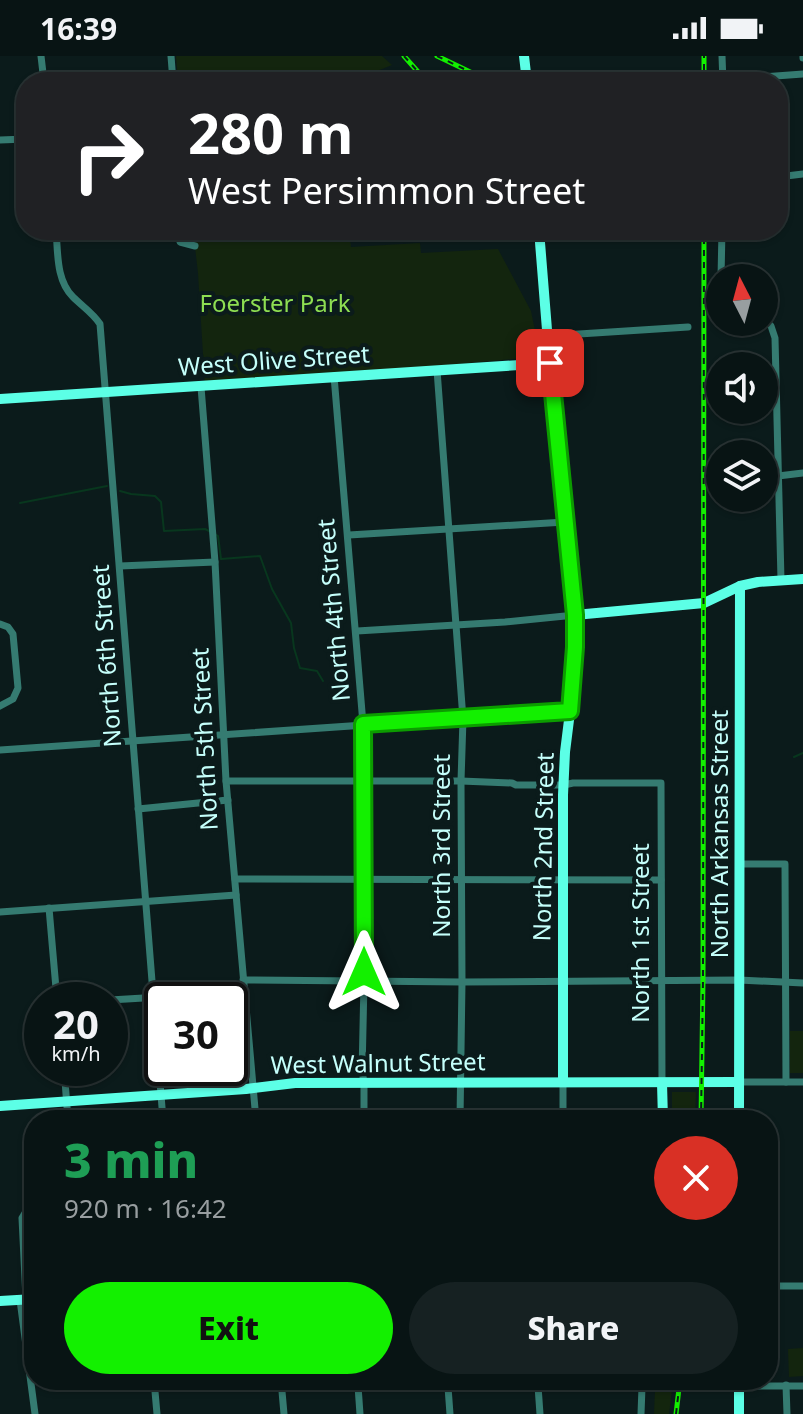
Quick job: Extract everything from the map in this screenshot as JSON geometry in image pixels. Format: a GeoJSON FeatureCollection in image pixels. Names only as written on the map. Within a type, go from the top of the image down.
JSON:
{"type":"FeatureCollection","features":[{"type":"Feature","properties":{"kind":"main road","name":"North 2nd Street"},"geometry":{"type":"LineString","coordinates":[[540,240],[575,615],[564,785],[563,1082]]}},
{"type":"Feature","properties":{"kind":"main road","name":"West Olive Street"},"geometry":{"type":"LineString","coordinates":[[0,399],[550,363]]}},
{"type":"Feature","properties":{"kind":"main road"},"geometry":{"type":"LineString","coordinates":[[575,615],[704,603],[740,586],[803,579]]}},
{"type":"Feature","properties":{"kind":"main road","name":"North Arkansas Street"},"geometry":{"type":"LineString","coordinates":[[739,1110],[740,586]]}},
{"type":"Feature","properties":{"kind":"main road","name":"West Walnut Street"},"geometry":{"type":"LineString","coordinates":[[0,1106],[295,1083],[739,1082]]}},
{"type":"Feature","properties":{"kind":"main road"},"geometry":{"type":"LineString","coordinates":[[662,1083],[663,1110]]}},
{"type":"Feature","properties":{"kind":"main road"},"geometry":{"type":"LineString","coordinates":[[0,1301],[24,1299]]}},
{"type":"Feature","properties":{"kind":"main road"},"geometry":{"type":"LineString","coordinates":[[738,1390],[739,1414]]}},
{"type":"Feature","properties":{"kind":"street","name":"North 6th Street"},"geometry":{"type":"LineString","coordinates":[[57,240],[62,284],[100,324],[152,982]]}},
{"type":"Feature","properties":{"kind":"street"},"geometry":{"type":"LineString","coordinates":[[180,240],[195,246]]}},
{"type":"Feature","properties":{"kind":"street"},"geometry":{"type":"LineString","coordinates":[[721,264],[722,240]]}},
{"type":"Feature","properties":{"kind":"street"},"geometry":{"type":"LineString","coordinates":[[548,336],[688,327]]}},
{"type":"Feature","properties":{"kind":"street"},"geometry":{"type":"LineString","coordinates":[[774,336],[777,440]]}},
{"type":"Feature","properties":{"kind":"street","name":"North 3rd Street"},"geometry":{"type":"LineString","coordinates":[[437,370],[463,719],[460,1110]]}},
{"type":"Feature","properties":{"kind":"street","name":"North 4th Street"},"geometry":{"type":"LineString","coordinates":[[334,376],[363,724],[364,1110]]}},
{"type":"Feature","properties":{"kind":"street","name":"North 5th Street"},"geometry":{"type":"LineString","coordinates":[[201,387],[215,562],[226,781],[243,980]]}},
{"type":"Feature","properties":{"kind":"street"},"geometry":{"type":"LineString","coordinates":[[781,580],[778,476],[803,473]]}},
{"type":"Feature","properties":{"kind":"street"},"geometry":{"type":"LineString","coordinates":[[349,535],[565,522]]}},
{"type":"Feature","properties":{"kind":"street"},"geometry":{"type":"LineString","coordinates":[[120,566],[215,562]]}},
{"type":"Feature","properties":{"kind":"street"},"geometry":{"type":"LineString","coordinates":[[357,631],[575,615]]}},
{"type":"Feature","properties":{"kind":"street"},"geometry":{"type":"LineString","coordinates":[[0,624],[8,627],[13,634],[18,688],[13,699],[0,706]]}},
{"type":"Feature","properties":{"kind":"street"},"geometry":{"type":"LineString","coordinates":[[0,750],[570,711]]}},
{"type":"Feature","properties":{"kind":"street"},"geometry":{"type":"LineString","coordinates":[[226,781],[461,781],[564,785]]}},
{"type":"Feature","properties":{"kind":"street","name":"North 1st Street"},"geometry":{"type":"LineString","coordinates":[[564,785],[661,783],[662,1083]]}},
{"type":"Feature","properties":{"kind":"street"},"geometry":{"type":"LineString","coordinates":[[138,809],[228,800]]}},
{"type":"Feature","properties":{"kind":"street"},"geometry":{"type":"LineString","coordinates":[[741,864],[785,864],[786,1082]]}},
{"type":"Feature","properties":{"kind":"street"},"geometry":{"type":"LineString","coordinates":[[235,879],[661,880]]}},
{"type":"Feature","properties":{"kind":"street"},"geometry":{"type":"LineString","coordinates":[[0,912],[236,895]]}},
{"type":"Feature","properties":{"kind":"street"},"geometry":{"type":"LineString","coordinates":[[49,908],[55,982]]}},
{"type":"Feature","properties":{"kind":"street"},"geometry":{"type":"LineString","coordinates":[[243,980],[739,980],[803,983]]}},
{"type":"Feature","properties":{"kind":"street","name":"North 5th Street"},"geometry":{"type":"LineString","coordinates":[[248,1030],[255,1110]]}},
{"type":"Feature","properties":{"kind":"street"},"geometry":{"type":"LineString","coordinates":[[563,1082],[563,1110]]}},
{"type":"Feature","properties":{"kind":"street"},"geometry":{"type":"LineString","coordinates":[[739,1082],[803,1082]]}},
{"type":"Feature","properties":{"kind":"street"},"geometry":{"type":"LineString","coordinates":[[66,1086],[67,1110]]}},
{"type":"Feature","properties":{"kind":"street","name":"North 6th Street"},"geometry":{"type":"LineString","coordinates":[[160,1086],[162,1110]]}},
{"type":"Feature","properties":{"kind":"street"},"geometry":{"type":"LineString","coordinates":[[24,1215],[24,1250]]}},
{"type":"Feature","properties":{"kind":"street"},"geometry":{"type":"LineString","coordinates":[[778,1286],[803,1286]]}},
{"type":"Feature","properties":{"kind":"street"},"geometry":{"type":"LineString","coordinates":[[778,1385],[803,1386]]}},
{"type":"Feature","properties":{"kind":"street"},"geometry":{"type":"LineString","coordinates":[[786,1385],[787,1414]]}},
{"type":"Feature","properties":{"kind":"street"},"geometry":{"type":"LineString","coordinates":[[33,1390],[35,1414]]}},
{"type":"Feature","properties":{"kind":"street"},"geometry":{"type":"LineString","coordinates":[[155,1390],[157,1414]]}},
{"type":"Feature","properties":{"kind":"street"},"geometry":{"type":"LineString","coordinates":[[282,1390],[284,1414]]}},
{"type":"Feature","properties":{"kind":"street"},"geometry":{"type":"LineString","coordinates":[[360,1414],[361,1390]]}},
{"type":"Feature","properties":{"kind":"street"},"geometry":{"type":"LineString","coordinates":[[448,1390],[450,1414]]}},
{"type":"Feature","properties":{"kind":"street"},"geometry":{"type":"LineString","coordinates":[[538,1390],[540,1414]]}},
{"type":"Feature","properties":{"kind":"street"},"geometry":{"type":"LineString","coordinates":[[641,1414],[642,1390]]}},
{"type":"Feature","properties":{"kind":"green space"},"geometry":{"type":"Polygon","coordinates":[[[176,56],[382,56],[392,65],[375,72],[177,72],[176,56]]]}},
{"type":"Feature","properties":{"kind":"green space","name":"Foerster Park"},"geometry":{"type":"Polygon","coordinates":[[[194,240],[350,240],[351,247],[420,243],[421,253],[498,249],[531,311],[539,350],[535,357],[205,387],[194,240]]]}},
{"type":"Feature","properties":{"kind":"green space"},"geometry":{"type":"Polygon","coordinates":[[[790,1031],[803,1031],[803,1073],[790,1073],[790,1031]]]}},
{"type":"Feature","properties":{"kind":"green space"},"geometry":{"type":"Polygon","coordinates":[[[672,1092],[696,1092],[695,1110],[672,1110],[672,1092]]]}},
{"type":"Feature","properties":{"kind":"green space"},"geometry":{"type":"Polygon","coordinates":[[[803,1348],[803,1376],[789,1377],[788,1349],[803,1348]]]}},
{"type":"Feature","properties":{"kind":"green space"},"geometry":{"type":"Polygon","coordinates":[[[655,1390],[672,1390],[669,1414],[654,1414],[655,1390]]]}},
{"type":"Feature","properties":{"kind":"waterway"},"geometry":{"type":"LineString","coordinates":[[20,503],[107,486]]}},
{"type":"Feature","properties":{"kind":"waterway"},"geometry":{"type":"LineString","coordinates":[[120,491],[155,496],[161,502],[164,531],[209,531]]}},
{"type":"Feature","properties":{"kind":"waterway"},"geometry":{"type":"LineString","coordinates":[[215,534],[218,536],[221,559],[260,556],[272,589],[291,623],[300,668],[317,671],[323,681]]}},
{"type":"Feature","properties":{"kind":"waterway"},"geometry":{"type":"LineString","coordinates":[[794,757],[803,753]]}},
{"type":"Feature","properties":{"kind":"railway"},"geometry":{"type":"LineString","coordinates":[[404,56],[418,72]]}},
{"type":"Feature","properties":{"kind":"railway"},"geometry":{"type":"LineString","coordinates":[[437,56],[470,72]]}},
{"type":"Feature","properties":{"kind":"railway"},"geometry":{"type":"LineString","coordinates":[[704,56],[704,72]]}},
{"type":"Feature","properties":{"kind":"railway"},"geometry":{"type":"LineString","coordinates":[[701,1110],[704,240]]}},
{"type":"Feature","properties":{"kind":"railway"},"geometry":{"type":"LineString","coordinates":[[676,1414],[679,1390]]}},
{"type":"Feature","properties":{"kind":"route"},"geometry":{"type":"LineString","coordinates":[[364,972],[363,724],[570,711],[575,615],[550,363]]}}]}
